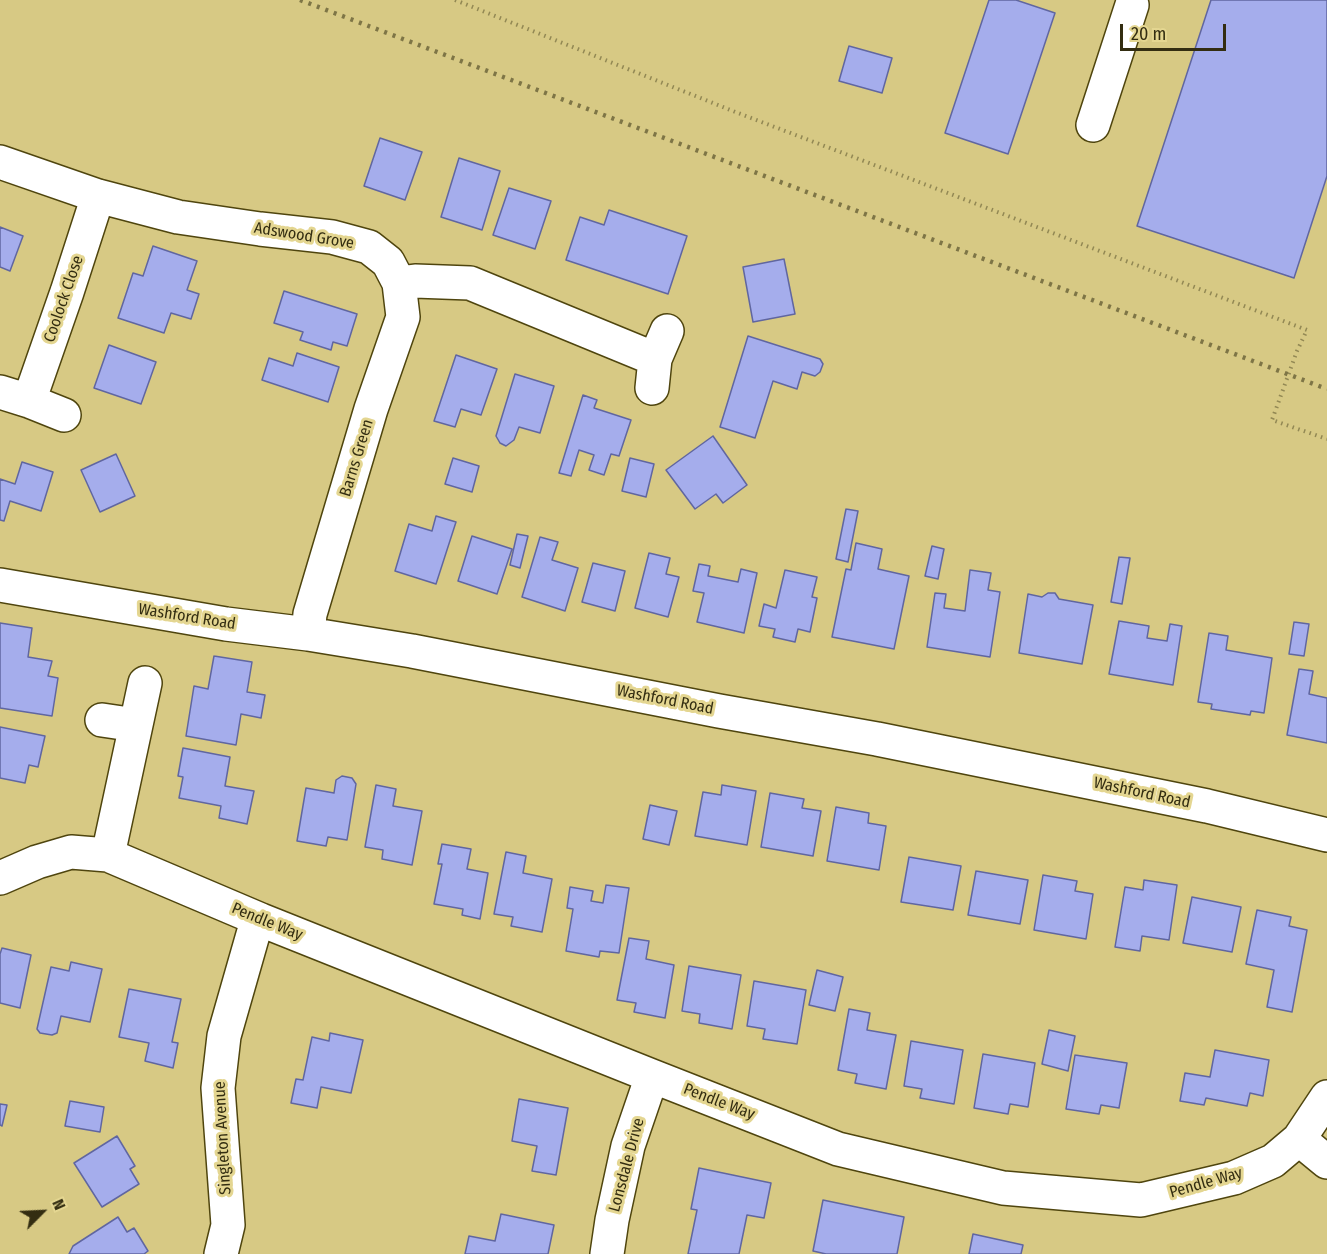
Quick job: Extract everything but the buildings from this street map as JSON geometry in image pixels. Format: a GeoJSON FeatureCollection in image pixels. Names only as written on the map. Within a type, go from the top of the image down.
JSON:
{"type":"FeatureCollection","features":[{"type":"Feature","properties":{"kind":"street"},"geometry":{"type":"LineString","coordinates":[[1093,124],[1129,2]]}},
{"type":"Feature","properties":{"kind":"street","name":"Adswood Grove"},"geometry":{"type":"LineString","coordinates":[[0,162],[98,196],[178,218],[332,237],[369,247],[388,262],[399,283]]}},
{"type":"Feature","properties":{"kind":"street","name":"Coolock Close"},"geometry":{"type":"LineString","coordinates":[[64,415],[15,397],[70,282],[98,196]]}},
{"type":"Feature","properties":{"kind":"street"},"geometry":{"type":"LineString","coordinates":[[399,283],[415,281],[471,284],[658,359]]}},
{"type":"Feature","properties":{"kind":"street","name":"Barns Green"},"geometry":{"type":"LineString","coordinates":[[308,634],[310,614],[368,420],[403,316],[399,283]]}},
{"type":"Feature","properties":{"kind":"street","name":"Washford Road"},"geometry":{"type":"LineString","coordinates":[[0,585],[226,624],[308,634],[412,651],[719,711],[889,741],[1207,806],[1327,835]]}},
{"type":"Feature","properties":{"kind":"street"},"geometry":{"type":"LineString","coordinates":[[108,855],[145,683]]}},
{"type":"Feature","properties":{"kind":"street"},"geometry":{"type":"LineString","coordinates":[[102,720],[136,724]]}},
{"type":"Feature","properties":{"kind":"street","name":"Pendle Way"},"geometry":{"type":"LineString","coordinates":[[0,878],[37,862],[71,852],[108,855],[261,920],[838,1149],[1003,1188],[1141,1200],[1234,1178],[1273,1161],[1299,1139],[1327,1097]]}},
{"type":"Feature","properties":{"kind":"street","name":"Singleton Avenue"},"geometry":{"type":"LineString","coordinates":[[221,1254],[228,1225],[218,1088],[224,1036],[254,931],[261,920]]}},
{"type":"Feature","properties":{"kind":"street","name":"Lonsdale Drive"},"geometry":{"type":"LineString","coordinates":[[607,1254],[628,1146],[652,1077]]}},
{"type":"Feature","properties":{"kind":"street"},"geometry":{"type":"LineString","coordinates":[[1299,1139],[1327,1162]]}},
{"type":"Feature","properties":{"kind":"path"},"geometry":{"type":"LineString","coordinates":[[455,0],[738,113],[1307,330],[1272,420],[1327,439]]}},
{"type":"Feature","properties":{"kind":"railway"},"geometry":{"type":"LineString","coordinates":[[300,0],[1327,389]]}}]}
